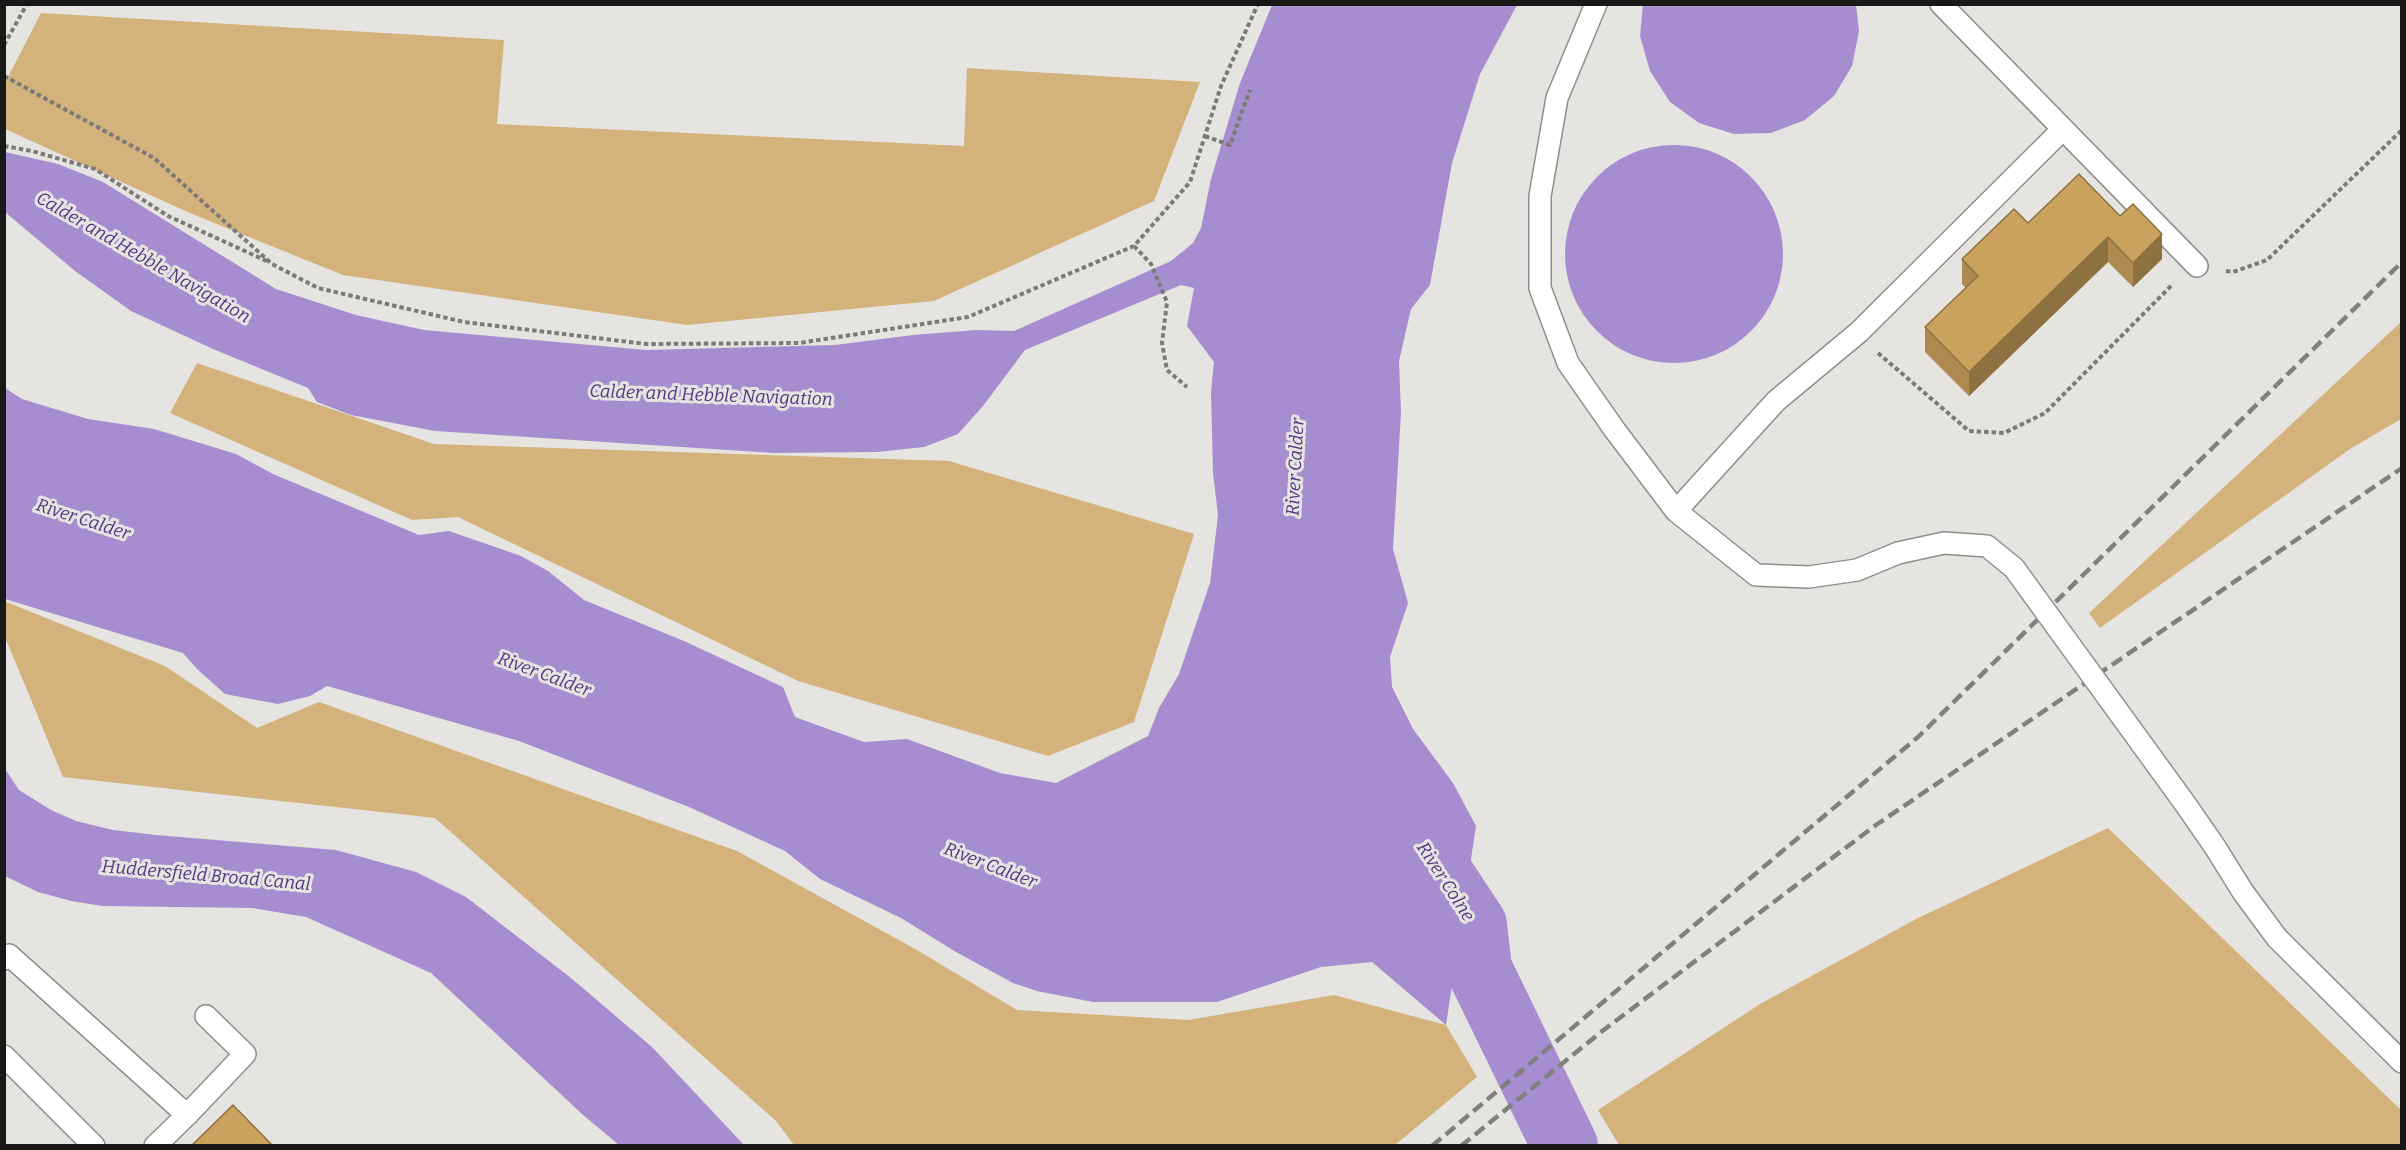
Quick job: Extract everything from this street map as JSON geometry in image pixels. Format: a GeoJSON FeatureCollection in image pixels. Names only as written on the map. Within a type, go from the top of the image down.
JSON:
{"type":"FeatureCollection","features":[{"type":"Feature","properties":{"kind":"lane"},"geometry":{"type":"LineString","coordinates":[[1596,4],[1557,98],[1540,195],[1540,288],[1568,363],[1614,429],[1676,510],[1756,575],[1809,577],[1857,570],[1898,553],[1944,543],[1987,546],[2014,568],[2216,847],[2243,892],[2277,938],[2402,1062]]}},
{"type":"Feature","properties":{"kind":"lane"},"geometry":{"type":"LineString","coordinates":[[1941,4],[2197,266]]}},
{"type":"Feature","properties":{"kind":"lane"},"geometry":{"type":"LineString","coordinates":[[1676,510],[1776,401],[1859,332],[2063,129]]}},
{"type":"Feature","properties":{"kind":"lane"},"geometry":{"type":"LineString","coordinates":[[4,959],[9,955],[187,1115]]}},
{"type":"Feature","properties":{"kind":"lane"},"geometry":{"type":"LineString","coordinates":[[155,1146],[245,1054],[206,1016]]}},
{"type":"Feature","properties":{"kind":"lane"},"geometry":{"type":"LineString","coordinates":[[4,1056],[94,1146]]}},
{"type":"Feature","properties":{"kind":"path"},"geometry":{"type":"LineString","coordinates":[[4,45],[27,4]]}},
{"type":"Feature","properties":{"kind":"path"},"geometry":{"type":"LineString","coordinates":[[4,146],[32,151],[95,170],[168,216],[318,288],[464,322],[646,344],[799,343],[968,317],[1134,246],[1190,182],[1221,86],[1258,4]]}},
{"type":"Feature","properties":{"kind":"path"},"geometry":{"type":"LineString","coordinates":[[4,76],[154,158],[272,264]]}},
{"type":"Feature","properties":{"kind":"path"},"geometry":{"type":"LineString","coordinates":[[1205,136],[1230,144],[1250,90]]}},
{"type":"Feature","properties":{"kind":"path"},"geometry":{"type":"LineString","coordinates":[[1859,332],[1881,356],[1969,430],[2004,433],[2045,413],[2168,288],[2197,266],[2233,272],[2268,260],[2402,130]]}},
{"type":"Feature","properties":{"kind":"path"},"geometry":{"type":"LineString","coordinates":[[1134,246],[1151,264],[1167,302],[1162,343],[1167,370],[1187,387]]}},
{"type":"Feature","properties":{"kind":"shaded area"},"geometry":{"type":"Polygon","coordinates":[[[41,13],[504,40],[497,124],[964,146],[967,68],[1200,82],[1154,201],[934,301],[687,325],[343,275],[192,214],[5,129],[5,83],[41,13]]]}},
{"type":"Feature","properties":{"kind":"shaded area"},"geometry":{"type":"Polygon","coordinates":[[[2401,322],[2401,419],[2350,449],[2100,628],[2089,613],[2401,322]]]}},
{"type":"Feature","properties":{"kind":"shaded area"},"geometry":{"type":"Polygon","coordinates":[[[197,363],[434,444],[949,461],[1194,534],[1134,722],[1048,756],[798,681],[458,517],[412,520],[170,413],[197,363]]]}},
{"type":"Feature","properties":{"kind":"shaded area"},"geometry":{"type":"Polygon","coordinates":[[[4,601],[165,666],[257,728],[319,702],[737,851],[917,950],[1017,1010],[1188,1020],[1334,995],[1446,1025],[1477,1077],[1395,1145],[794,1145],[776,1121],[435,818],[63,777],[5,637],[4,601]]]}},
{"type":"Feature","properties":{"kind":"shaded area"},"geometry":{"type":"Polygon","coordinates":[[[2108,828],[2401,1110],[2401,1145],[1619,1145],[1598,1110],[1760,1004],[1916,919],[2108,828]]]}},
{"type":"Feature","properties":{"kind":"water"},"geometry":{"type":"Polygon","coordinates":[[[1643,4],[1856,5],[1859,31],[1852,66],[1834,96],[1805,120],[1771,133],[1734,134],[1699,123],[1670,102],[1650,71],[1640,36],[1643,4]]]}},
{"type":"Feature","properties":{"kind":"water"},"geometry":{"type":"Polygon","coordinates":[[[1272,5],[1517,5],[1480,74],[1452,163],[1430,285],[1411,309],[1399,361],[1401,413],[1393,549],[1408,603],[1390,657],[1392,687],[1413,729],[1453,783],[1476,826],[1446,1025],[1372,962],[1321,967],[1217,1002],[1093,1002],[1037,991],[1013,983],[901,918],[820,879],[785,851],[689,807],[519,741],[327,686],[310,696],[278,704],[225,694],[183,653],[5,599],[5,388],[22,399],[88,419],[154,429],[236,454],[273,474],[419,535],[449,531],[521,556],[548,571],[584,600],[684,641],[783,687],[795,717],[864,742],[907,739],[1000,773],[1056,783],[1148,736],[1159,708],[1179,674],[1210,583],[1218,515],[1213,473],[1211,392],[1214,362],[1187,326],[1194,288],[1181,285],[1025,350],[983,406],[958,434],[924,447],[877,452],[774,453],[435,431],[351,415],[317,402],[308,388],[213,349],[131,311],[75,271],[5,212],[5,152],[58,164],[103,182],[276,289],[356,315],[424,330],[646,350],[835,345],[976,330],[1014,331],[1171,261],[1193,243],[1201,228],[1211,179],[1240,83],[1272,5]]]}},
{"type":"Feature","properties":{"kind":"water"},"geometry":{"type":"Polygon","coordinates":[[[1674,145],[1695,147],[1716,154],[1751,177],[1774,212],[1781,233],[1783,254],[1781,275],[1774,296],[1751,331],[1716,354],[1695,361],[1674,363],[1653,361],[1632,354],[1597,331],[1574,296],[1567,275],[1565,254],[1567,233],[1574,212],[1597,177],[1632,154],[1653,147],[1674,145]]]}},
{"type":"Feature","properties":{"kind":"water","name":"Huddersfield Broad Canal"},"geometry":{"type":"Polygon","coordinates":[[[5,769],[19,790],[51,810],[76,821],[113,830],[156,835],[336,850],[416,872],[466,897],[571,978],[652,1047],[744,1145],[619,1145],[582,1114],[431,973],[306,917],[252,908],[103,906],[71,901],[38,892],[5,876],[5,769]]]}},
{"type":"Feature","properties":{"kind":"building"},"geometry":{"type":"Polygon","coordinates":[[[2079,174],[2120,216],[2133,204],[2162,234],[2133,263],[2108,237],[1969,372],[1925,327],[1978,276],[1962,259],[2014,209],[2028,223],[2079,174]]]}},
{"type":"Feature","properties":{"kind":"building"},"geometry":{"type":"Polygon","coordinates":[[[233,1105],[273,1146],[191,1146],[233,1105]]]}},
{"type":"Feature","properties":{"kind":"waterway","name":"River Colne"},"geometry":{"type":"LineString","coordinates":[[1413,833],[1474,925],[1479,969],[1565,1146]]}},
{"type":"Feature","properties":{"kind":"railway"},"geometry":{"type":"LineString","coordinates":[[1432,1146],[1918,737],[2402,262]]}},
{"type":"Feature","properties":{"kind":"railway"},"geometry":{"type":"LineString","coordinates":[[1461,1146],[1601,1032],[1876,825],[2402,468]]}},
{"type":"Feature","properties":{"kind":"water label","name":"Calder and Hebble Navigation"},"geometry":{"type":"Point","coordinates":[143,258]}},
{"type":"Feature","properties":{"kind":"water label","name":"Calder and Hebble Navigation"},"geometry":{"type":"Point","coordinates":[711,396]}},
{"type":"Feature","properties":{"kind":"water label","name":"River Calder"},"geometry":{"type":"Point","coordinates":[1296,467]}},
{"type":"Feature","properties":{"kind":"water label","name":"River Calder"},"geometry":{"type":"Point","coordinates":[83,520]}},
{"type":"Feature","properties":{"kind":"water label","name":"River Calder"},"geometry":{"type":"Point","coordinates":[544,675]}},
{"type":"Feature","properties":{"kind":"water label","name":"River Calder"},"geometry":{"type":"Point","coordinates":[990,866]}}]}
